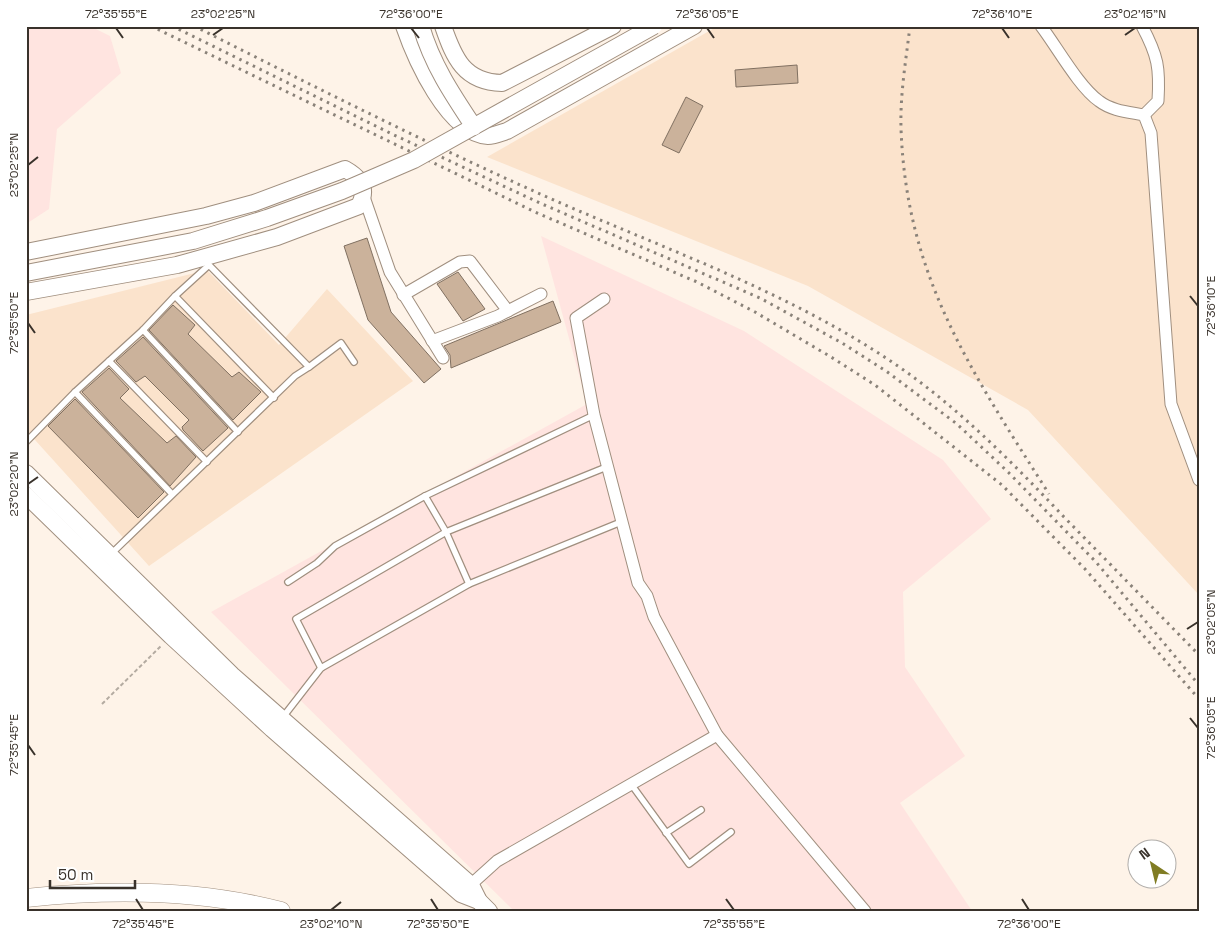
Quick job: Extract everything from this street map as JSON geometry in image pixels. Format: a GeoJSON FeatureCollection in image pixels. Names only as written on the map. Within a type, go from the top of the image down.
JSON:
{"type":"FeatureCollection","features":[{"type":"Feature","properties":{"kind":"main road"},"geometry":{"type":"LineString","coordinates":[[26,898],[133,892],[201,896],[254,904],[282,911]]}},
{"type":"Feature","properties":{"kind":"street"},"geometry":{"type":"LineString","coordinates":[[404,26],[414,56],[430,88],[463,125],[488,136],[506,131],[694,26]]}},
{"type":"Feature","properties":{"kind":"street"},"geometry":{"type":"LineString","coordinates":[[422,26],[428,49],[441,76],[474,127]]}},
{"type":"Feature","properties":{"kind":"street"},"geometry":{"type":"LineString","coordinates":[[443,26],[456,58],[463,68],[487,83],[502,83],[613,26]]}},
{"type":"Feature","properties":{"kind":"street"},"geometry":{"type":"LineString","coordinates":[[26,273],[193,241],[267,218],[342,191],[414,160],[654,26]]}},
{"type":"Feature","properties":{"kind":"street"},"geometry":{"type":"LineString","coordinates":[[1042,26],[1088,90],[1100,102],[1118,110],[1144,115]]}},
{"type":"Feature","properties":{"kind":"street"},"geometry":{"type":"LineString","coordinates":[[1142,26],[1151,43],[1160,71],[1158,101],[1144,115]]}},
{"type":"Feature","properties":{"kind":"street"},"geometry":{"type":"LineString","coordinates":[[430,88],[463,68]]}},
{"type":"Feature","properties":{"kind":"street"},"geometry":{"type":"LineString","coordinates":[[1144,115],[1151,133],[1171,404],[1199,480]]}},
{"type":"Feature","properties":{"kind":"street"},"geometry":{"type":"LineString","coordinates":[[26,252],[206,216],[254,203],[345,169],[359,179],[390,272],[443,358]]}},
{"type":"Feature","properties":{"kind":"street"},"geometry":{"type":"LineString","coordinates":[[26,292],[177,265],[277,237],[359,206],[364,197]]}},
{"type":"Feature","properties":{"kind":"street"},"geometry":{"type":"LineString","coordinates":[[403,295],[460,262],[470,261],[508,311]]}},
{"type":"Feature","properties":{"kind":"street"},"geometry":{"type":"LineString","coordinates":[[432,341],[508,311],[541,294]]}},
{"type":"Feature","properties":{"kind":"street"},"geometry":{"type":"LineString","coordinates":[[604,299],[576,318],[594,415],[609,466],[621,522],[638,583],[647,596],[654,617],[717,735],[865,911]]}},
{"type":"Feature","properties":{"kind":"street"},"geometry":{"type":"LineString","coordinates":[[26,473],[110,555],[276,724]]}},
{"type":"Feature","properties":{"kind":"street"},"geometry":{"type":"LineString","coordinates":[[28,500],[171,636],[276,724],[484,906]]}},
{"type":"Feature","properties":{"kind":"street"},"geometry":{"type":"LineString","coordinates":[[466,889],[497,861],[717,735]]}},
{"type":"Feature","properties":{"kind":"lane"},"geometry":{"type":"LineString","coordinates":[[26,442],[75,392],[143,330],[175,296],[209,265],[309,368]]}},
{"type":"Feature","properties":{"kind":"lane"},"geometry":{"type":"LineString","coordinates":[[175,296],[274,398]]}},
{"type":"Feature","properties":{"kind":"lane"},"geometry":{"type":"LineString","coordinates":[[143,330],[238,432]]}},
{"type":"Feature","properties":{"kind":"lane"},"geometry":{"type":"LineString","coordinates":[[110,555],[295,376],[309,368],[341,343],[354,362]]}},
{"type":"Feature","properties":{"kind":"lane"},"geometry":{"type":"LineString","coordinates":[[109,361],[207,462]]}},
{"type":"Feature","properties":{"kind":"lane"},"geometry":{"type":"LineString","coordinates":[[75,392],[172,494]]}},
{"type":"Feature","properties":{"kind":"lane"},"geometry":{"type":"LineString","coordinates":[[288,582],[317,563],[335,546],[425,496],[594,415]]}},
{"type":"Feature","properties":{"kind":"lane"},"geometry":{"type":"LineString","coordinates":[[321,668],[296,619],[446,532],[609,466]]}},
{"type":"Feature","properties":{"kind":"lane"},"geometry":{"type":"LineString","coordinates":[[425,496],[446,532],[469,584]]}},
{"type":"Feature","properties":{"kind":"lane"},"geometry":{"type":"LineString","coordinates":[[276,724],[321,668],[469,584],[621,522]]}},
{"type":"Feature","properties":{"kind":"lane"},"geometry":{"type":"LineString","coordinates":[[631,784],[689,864],[731,832]]}},
{"type":"Feature","properties":{"kind":"lane"},"geometry":{"type":"LineString","coordinates":[[666,833],[701,810]]}},
{"type":"Feature","properties":{"kind":"path"},"geometry":{"type":"LineString","coordinates":[[102,704],[171,636]]}},
{"type":"Feature","properties":{"kind":"shaded area"},"geometry":{"type":"Polygon","coordinates":[[[26,26],[90,26],[110,36],[121,73],[57,129],[49,209],[26,224],[26,26]]]}},
{"type":"Feature","properties":{"kind":"shaded area"},"geometry":{"type":"Polygon","coordinates":[[[718,26],[1199,26],[1199,595],[1028,410],[808,286],[487,157],[718,26]]]}},
{"type":"Feature","properties":{"kind":"shaded area"},"geometry":{"type":"Polygon","coordinates":[[[541,236],[744,331],[943,460],[991,519],[903,592],[905,667],[965,756],[900,803],[972,911],[514,911],[211,612],[587,404],[541,236]]]}},
{"type":"Feature","properties":{"kind":"shaded area"},"geometry":{"type":"Polygon","coordinates":[[[207,270],[279,345],[327,289],[413,381],[149,566],[26,430],[26,315],[207,270]]]}},
{"type":"Feature","properties":{"kind":"building"},"geometry":{"type":"Polygon","coordinates":[[[797,65],[798,83],[736,87],[735,70],[797,65]]]}},
{"type":"Feature","properties":{"kind":"building"},"geometry":{"type":"Polygon","coordinates":[[[686,97],[703,106],[679,153],[662,145],[686,97]]]}},
{"type":"Feature","properties":{"kind":"building"},"geometry":{"type":"Polygon","coordinates":[[[367,238],[391,312],[441,369],[424,383],[368,320],[344,246],[367,238]]]}},
{"type":"Feature","properties":{"kind":"building"},"geometry":{"type":"Polygon","coordinates":[[[458,272],[485,309],[463,321],[437,284],[458,272]]]}},
{"type":"Feature","properties":{"kind":"building"},"geometry":{"type":"Polygon","coordinates":[[[553,301],[561,322],[451,368],[450,355],[444,346],[553,301]]]}},
{"type":"Feature","properties":{"kind":"building"},"geometry":{"type":"Polygon","coordinates":[[[173,305],[195,325],[188,334],[232,377],[239,372],[261,392],[233,420],[149,330],[173,305]]]}},
{"type":"Feature","properties":{"kind":"building"},"geometry":{"type":"Polygon","coordinates":[[[143,337],[228,428],[203,451],[183,430],[182,427],[189,420],[145,376],[136,382],[116,361],[143,337]]]}},
{"type":"Feature","properties":{"kind":"building"},"geometry":{"type":"Polygon","coordinates":[[[109,368],[129,389],[120,398],[167,443],[176,436],[196,457],[170,486],[82,392],[109,368]]]}},
{"type":"Feature","properties":{"kind":"building"},"geometry":{"type":"Polygon","coordinates":[[[75,399],[164,492],[138,518],[48,426],[75,399]]]}},
{"type":"Feature","properties":{"kind":"railway"},"geometry":{"type":"LineString","coordinates":[[151,26],[535,212],[697,282],[755,312],[875,385],[1002,485],[1085,569],[1199,699]]}},
{"type":"Feature","properties":{"kind":"railway"},"geometry":{"type":"LineString","coordinates":[[172,26],[392,134],[542,204],[760,298],[842,343],[886,371],[957,424],[1009,473],[1096,562],[1199,685]]}},
{"type":"Feature","properties":{"kind":"railway"},"geometry":{"type":"LineString","coordinates":[[194,26],[370,114],[502,177],[765,291],[849,335],[889,360],[937,395],[981,434],[1199,655]]}},
{"type":"Feature","properties":{"kind":"railway"},"geometry":{"type":"LineString","coordinates":[[910,26],[902,90],[901,128],[906,182],[915,231],[930,277],[948,321],[994,406],[1049,494]]}}]}
